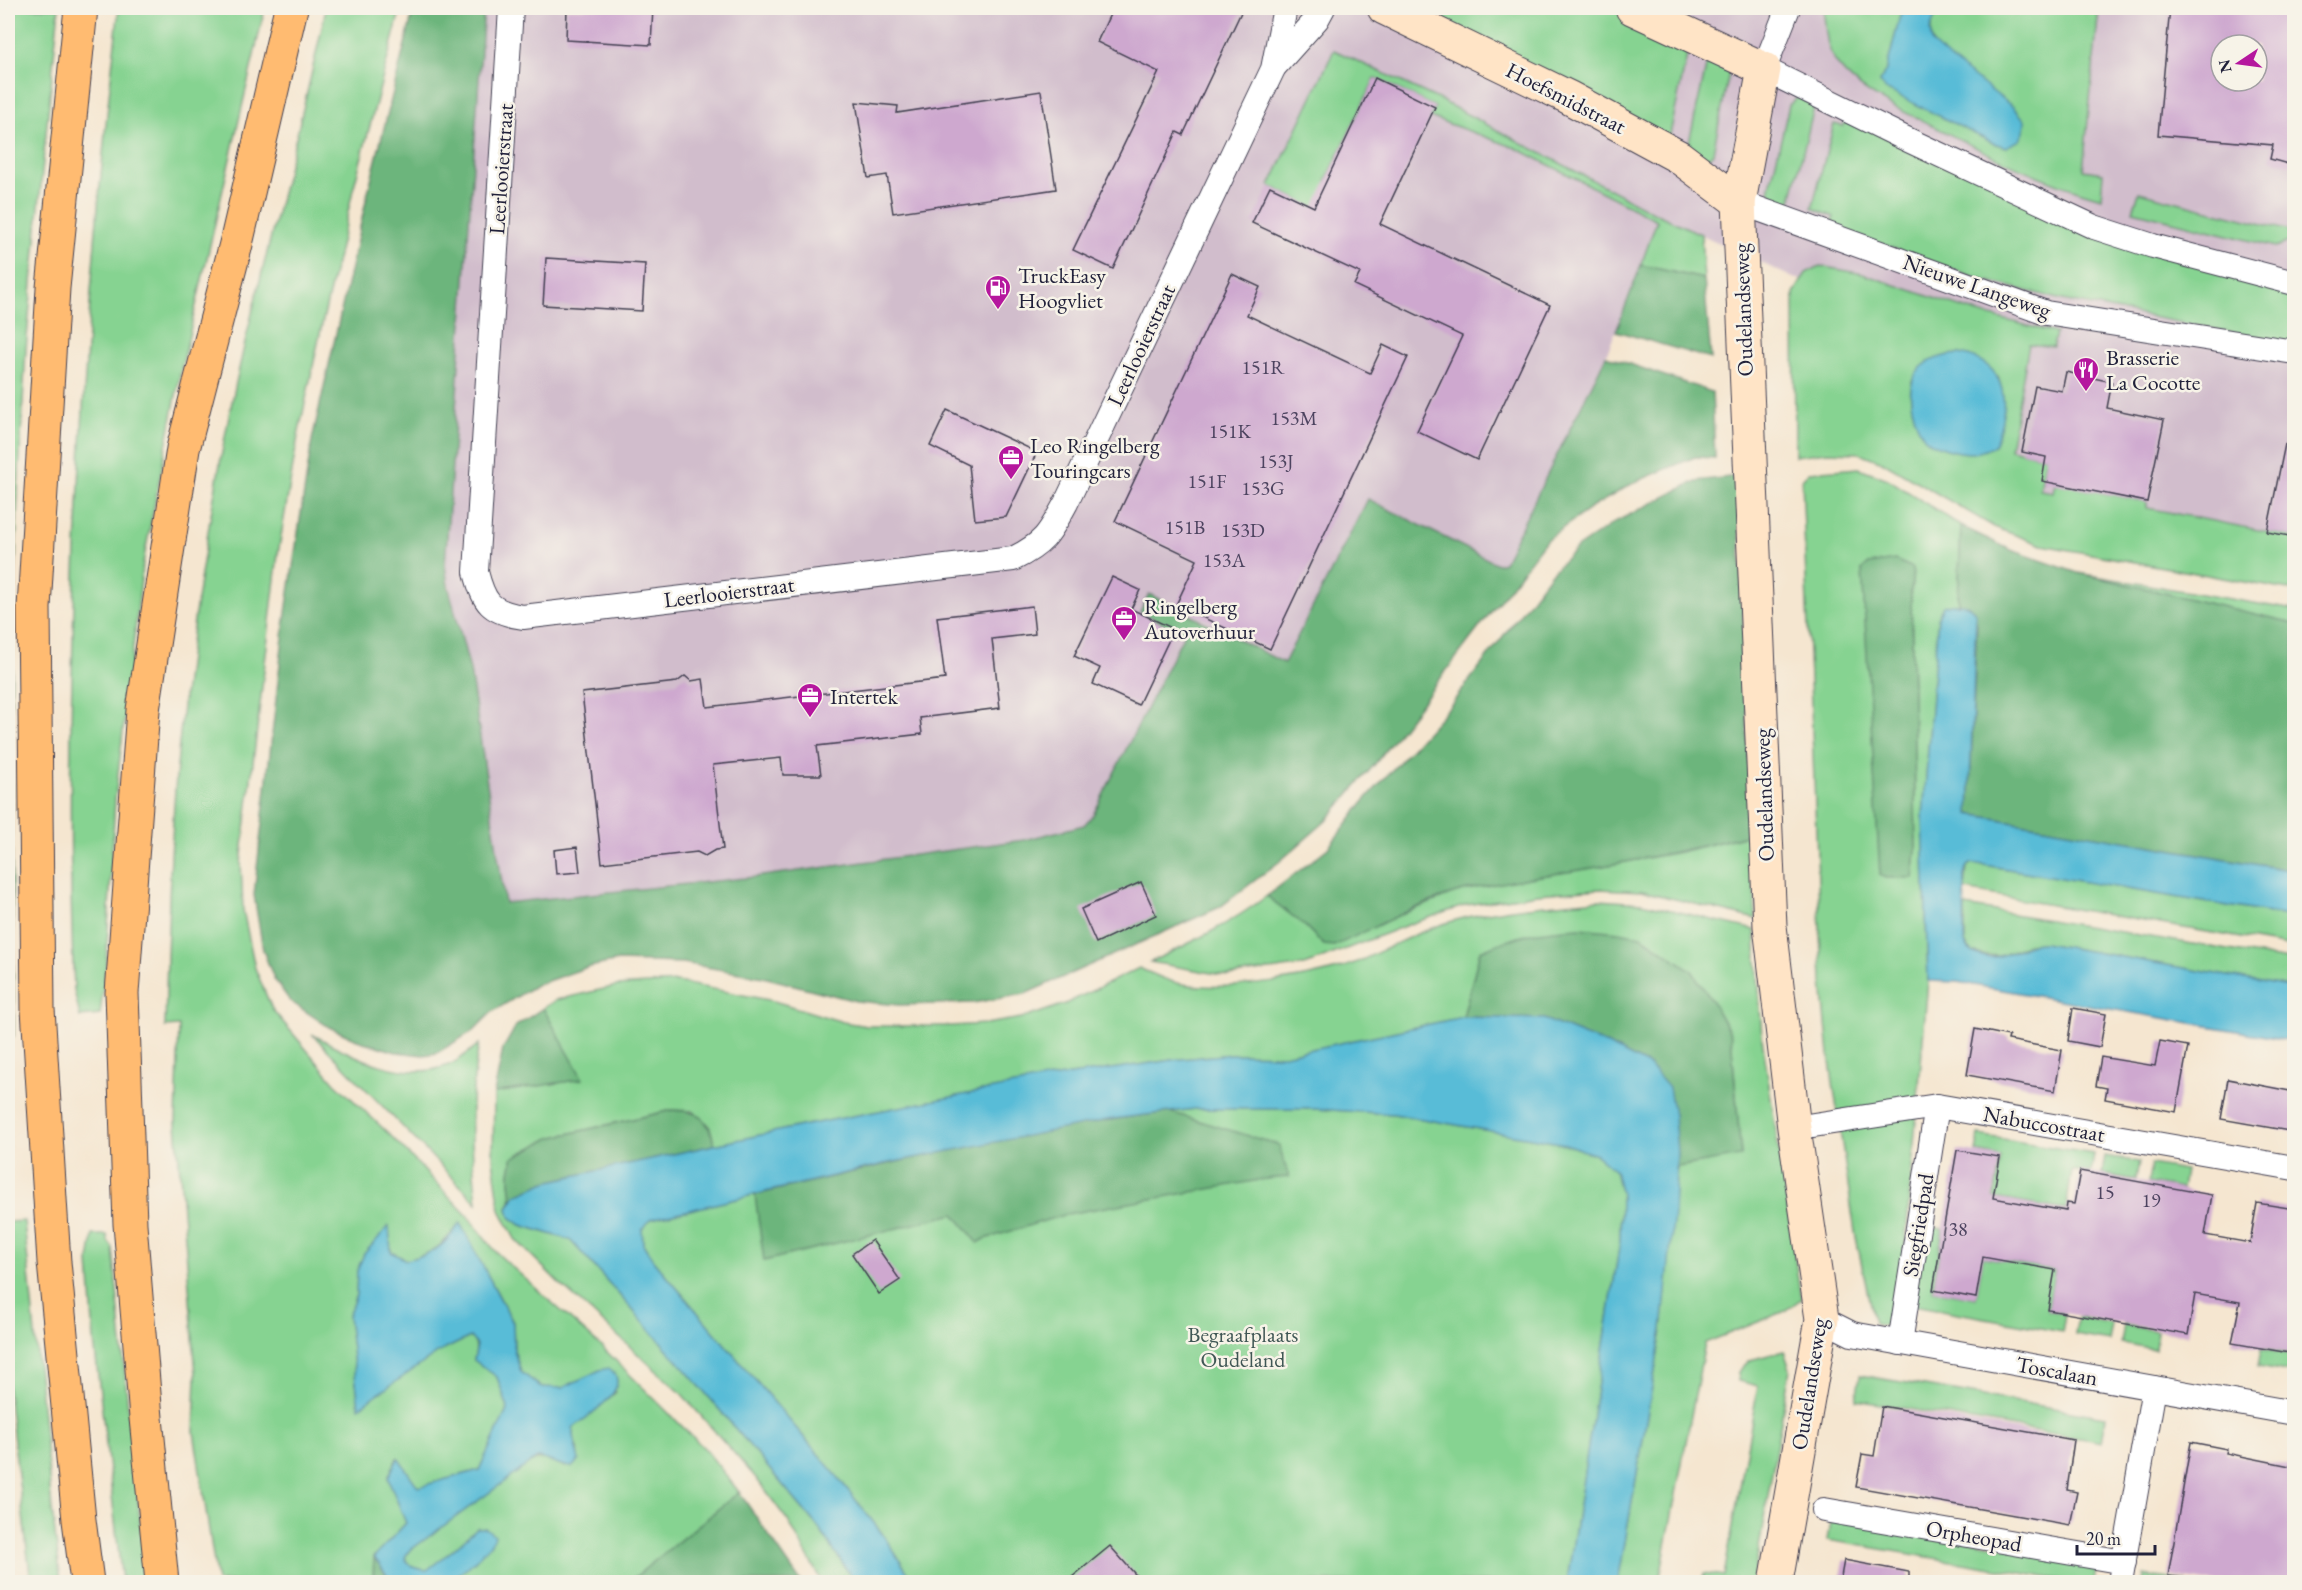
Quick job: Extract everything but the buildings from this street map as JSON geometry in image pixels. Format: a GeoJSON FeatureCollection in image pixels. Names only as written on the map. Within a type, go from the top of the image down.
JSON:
{"type":"FeatureCollection","features":[{"type":"Feature","properties":{"kind":"highway"},"geometry":{"type":"LineString","coordinates":[[81,8],[53,288],[34,608],[39,1021],[54,1262],[87,1582]]}},
{"type":"Feature","properties":{"kind":"highway"},"geometry":{"type":"LineString","coordinates":[[162,1582],[130,1224],[122,993],[143,710],[183,449],[236,244],[291,8]]}},
{"type":"Feature","properties":{"kind":"street","name":"Leerlooierstraat"},"geometry":{"type":"LineString","coordinates":[[511,8],[476,572],[480,588],[487,601],[502,614],[523,617],[1013,558],[1031,550],[1048,536],[1066,503],[1272,69],[1285,8]]}},
{"type":"Feature","properties":{"kind":"street","name":"Leerlooierstraat"},"geometry":{"type":"LineString","coordinates":[[1272,69],[1317,19],[1323,8]]}},
{"type":"Feature","properties":{"kind":"street","name":"Hoefsmidstraat"},"geometry":{"type":"LineString","coordinates":[[1384,8],[1568,97],[1679,157],[1739,202]]}},
{"type":"Feature","properties":{"kind":"street"},"geometry":{"type":"LineString","coordinates":[[1632,8],[2094,227],[2153,246],[2295,283]]}},
{"type":"Feature","properties":{"kind":"street","name":"Oudelandseweg"},"geometry":{"type":"LineString","coordinates":[[1776,1582],[1822,1319],[1794,1128],[1770,926],[1739,202],[1764,69],[1788,8]]}},
{"type":"Feature","properties":{"kind":"street","name":"Nieuwe Langeweg"},"geometry":{"type":"LineString","coordinates":[[1739,202],[2046,313],[2295,352]]}},
{"type":"Feature","properties":{"kind":"street","name":"Nabuccostraat"},"geometry":{"type":"LineString","coordinates":[[1794,1128],[1937,1106],[2295,1168]]}},
{"type":"Feature","properties":{"kind":"street","name":"Siegfriedpad"},"geometry":{"type":"LineString","coordinates":[[1900,1343],[1937,1106]]}},
{"type":"Feature","properties":{"kind":"street","name":"Toscalaan"},"geometry":{"type":"LineString","coordinates":[[1822,1319],[1852,1334],[2295,1413]]}},
{"type":"Feature","properties":{"kind":"street"},"geometry":{"type":"LineString","coordinates":[[2122,1572],[2154,1388]]}},
{"type":"Feature","properties":{"kind":"street","name":"Orpheopad"},"geometry":{"type":"LineString","coordinates":[[1824,1510],[2122,1572]]}},
{"type":"Feature","properties":{"kind":"shaded area"},"geometry":{"type":"Polygon","coordinates":[[[484,8],[2294,8],[2294,578],[2039,505],[1997,468],[2021,333],[1793,278],[1660,215],[1606,356],[1504,562],[1497,564],[1368,499],[1284,664],[1095,829],[959,859],[502,907],[455,611],[445,565],[484,8]]]}},
{"type":"Feature","properties":{"kind":"green space"},"geometry":{"type":"Polygon","coordinates":[[[14,8],[59,8],[26,349],[18,489],[10,729],[14,1036],[8,1036],[8,66],[14,8]]]}},
{"type":"Feature","properties":{"kind":"green space"},"geometry":{"type":"Polygon","coordinates":[[[119,8],[265,8],[181,370],[143,563],[115,799],[106,963],[100,1015],[80,1017],[74,990],[70,834],[75,575],[91,291],[103,149],[119,8]]]}},
{"type":"Feature","properties":{"kind":"green space"},"geometry":{"type":"Polygon","coordinates":[[[326,8],[401,8],[353,190],[298,436],[278,554],[241,863],[243,910],[255,968],[272,1009],[335,1083],[388,1133],[467,1215],[496,1252],[605,1350],[706,1450],[739,1492],[629,1582],[447,1582],[476,1560],[477,1528],[427,1570],[413,1567],[406,1561],[405,1557],[409,1551],[524,1466],[536,1460],[545,1459],[565,1467],[578,1451],[573,1428],[616,1392],[600,1370],[562,1389],[541,1387],[521,1372],[514,1350],[513,1322],[460,1224],[437,1248],[406,1260],[391,1252],[388,1227],[357,1271],[356,1295],[348,1316],[359,1406],[439,1352],[470,1337],[473,1340],[476,1347],[474,1360],[497,1377],[508,1408],[479,1470],[418,1487],[397,1458],[388,1478],[406,1523],[374,1557],[373,1582],[217,1582],[194,1432],[196,1375],[176,1123],[179,1026],[165,1027],[175,792],[190,648],[221,458],[244,345],[326,8]]]}},
{"type":"Feature","properties":{"kind":"green space"},"geometry":{"type":"Polygon","coordinates":[[[414,8],[484,8],[445,565],[470,670],[505,903],[755,877],[1024,840],[1084,825],[1093,815],[1184,634],[1140,612],[1149,594],[1284,663],[1368,499],[1497,564],[1504,562],[1606,356],[1712,392],[1715,458],[1695,457],[1635,482],[1591,508],[1546,540],[1375,764],[1326,821],[1279,862],[1220,907],[1025,994],[973,1003],[899,1005],[856,1001],[763,977],[683,963],[618,961],[585,968],[536,985],[492,1012],[473,1031],[437,1053],[424,1055],[396,1052],[357,1040],[329,1027],[290,1001],[274,979],[263,950],[254,895],[285,619],[312,440],[367,196],[414,8]]]}},
{"type":"Feature","properties":{"kind":"green space"},"geometry":{"type":"Polygon","coordinates":[[[1406,8],[1610,8],[1689,46],[1668,144],[1406,8]]]}},
{"type":"Feature","properties":{"kind":"green space"},"geometry":{"type":"Polygon","coordinates":[[[1823,8],[1902,8],[1887,68],[1880,82],[1886,89],[1993,143],[2006,147],[2013,107],[1957,66],[1933,43],[1932,25],[1938,8],[2099,8],[2083,170],[2103,173],[2101,198],[2057,184],[2015,166],[1869,93],[1847,75],[1833,58],[1828,44],[1823,8]]]}},
{"type":"Feature","properties":{"kind":"green space"},"geometry":{"type":"Polygon","coordinates":[[[1334,50],[1438,99],[1659,215],[1701,234],[1704,279],[1641,265],[1657,220],[1516,148],[1430,117],[1435,107],[1375,78],[1326,181],[1344,222],[1270,186],[1334,50]]]}},
{"type":"Feature","properties":{"kind":"green space"},"geometry":{"type":"Polygon","coordinates":[[[1709,54],[1729,73],[1713,153],[1703,162],[1686,155],[1709,54]]]}},
{"type":"Feature","properties":{"kind":"green space"},"geometry":{"type":"Polygon","coordinates":[[[1798,97],[1815,104],[1789,208],[1776,202],[1769,191],[1789,105],[1798,97]]]}},
{"type":"Feature","properties":{"kind":"green space"},"geometry":{"type":"Polygon","coordinates":[[[1845,118],[2294,293],[2294,344],[2067,301],[1984,280],[1830,226],[1834,217],[1812,208],[1834,124],[1843,126],[1845,118]]]}},
{"type":"Feature","properties":{"kind":"green space"},"geometry":{"type":"Polygon","coordinates":[[[2139,192],[2294,232],[2294,240],[2275,247],[2133,211],[2139,192]]]}},
{"type":"Feature","properties":{"kind":"green space"},"geometry":{"type":"Polygon","coordinates":[[[1641,265],[1704,279],[1711,359],[1616,331],[1641,265]]]}},
{"type":"Feature","properties":{"kind":"green space"},"geometry":{"type":"Polygon","coordinates":[[[1820,266],[1863,274],[1975,312],[2056,333],[2053,347],[2029,344],[2010,449],[2046,457],[2040,490],[2053,492],[2055,483],[2147,502],[2147,508],[2294,537],[2294,591],[2042,545],[1994,527],[1885,463],[1859,453],[1827,452],[1795,456],[1794,293],[1806,273],[1820,266]],[[1960,354],[1949,355],[1912,381],[1911,403],[1922,428],[1932,442],[1964,452],[1979,451],[1994,446],[2002,411],[2002,394],[1998,376],[1960,354]]]}},
{"type":"Feature","properties":{"kind":"green space"},"geometry":{"type":"Polygon","coordinates":[[[1859,468],[1888,479],[1961,526],[1958,604],[1951,604],[1938,617],[1937,628],[1923,817],[1928,981],[1898,1328],[1874,1324],[1855,1232],[1829,1055],[1822,981],[1802,479],[1809,472],[1859,468]],[[1869,564],[1862,570],[1865,604],[1913,878],[1916,851],[1911,593],[1913,568],[1869,564]]]}},
{"type":"Feature","properties":{"kind":"green space"},"geometry":{"type":"Polygon","coordinates":[[[1738,476],[1751,834],[1649,858],[1460,892],[1412,910],[1334,946],[1324,945],[1304,925],[1267,896],[1328,848],[1365,800],[1450,706],[1551,573],[1578,547],[1617,521],[1696,481],[1738,476]]]}},
{"type":"Feature","properties":{"kind":"green space"},"geometry":{"type":"Polygon","coordinates":[[[1961,526],[2011,550],[2078,573],[2294,623],[2294,871],[1969,814],[1977,623],[1958,604],[1961,526]]]}},
{"type":"Feature","properties":{"kind":"green space"},"geometry":{"type":"Polygon","coordinates":[[[1895,560],[1913,568],[1911,593],[1916,851],[1913,878],[1885,878],[1880,875],[1862,570],[1869,564],[1895,560]]]}},
{"type":"Feature","properties":{"kind":"green space"},"geometry":{"type":"Polygon","coordinates":[[[2078,573],[2294,610],[2294,623],[2078,573]]]}},
{"type":"Feature","properties":{"kind":"green space"},"geometry":{"type":"Polygon","coordinates":[[[1751,834],[1756,919],[1642,891],[1599,889],[1538,894],[1467,905],[1410,924],[1305,965],[1228,976],[1150,962],[1210,932],[1267,896],[1304,925],[1324,945],[1458,892],[1518,879],[1680,852],[1751,834]]]}},
{"type":"Feature","properties":{"kind":"green space"},"geometry":{"type":"Polygon","coordinates":[[[1972,863],[2294,917],[2294,947],[1965,890],[1967,866],[1972,863]]]}},
{"type":"Feature","properties":{"kind":"green space"},"geometry":{"type":"Polygon","coordinates":[[[1599,900],[1642,903],[1755,930],[1762,1038],[1801,1299],[1783,1312],[1705,1343],[1659,1582],[1618,1582],[1662,1330],[1677,1167],[1741,1155],[1731,1036],[1727,1027],[1692,971],[1642,936],[1480,951],[1463,1017],[1284,1055],[1233,1054],[1172,1060],[1051,1078],[801,1126],[715,1145],[709,1125],[693,1111],[672,1110],[550,1138],[512,1159],[510,1178],[512,1195],[508,1208],[510,1217],[521,1225],[570,1240],[703,1390],[819,1528],[855,1582],[822,1582],[788,1521],[756,1478],[680,1392],[559,1283],[515,1239],[500,1210],[493,1160],[494,1093],[582,1079],[543,1008],[556,1000],[617,986],[677,982],[774,1001],[843,1022],[867,1026],[986,1024],[1027,1017],[1065,1004],[1139,968],[1172,982],[1197,986],[1271,982],[1344,967],[1426,930],[1468,917],[1517,908],[1599,900]]]}},
{"type":"Feature","properties":{"kind":"green space"},"geometry":{"type":"Polygon","coordinates":[[[1965,906],[2294,961],[2294,988],[2044,943],[2028,944],[2001,956],[1983,955],[1972,952],[1965,943],[1965,906]]]}},
{"type":"Feature","properties":{"kind":"green space"},"geometry":{"type":"Polygon","coordinates":[[[1580,928],[1641,936],[1692,971],[1731,1036],[1741,1156],[1677,1167],[1674,1115],[1650,1066],[1608,1045],[1544,1019],[1463,1017],[1480,951],[1529,934],[1580,928]]]}},
{"type":"Feature","properties":{"kind":"green space"},"geometry":{"type":"Polygon","coordinates":[[[543,1008],[583,1079],[494,1093],[503,1049],[516,1026],[543,1008]]]}},
{"type":"Feature","properties":{"kind":"green space"},"geometry":{"type":"Polygon","coordinates":[[[312,1034],[344,1051],[380,1065],[417,1071],[435,1069],[453,1063],[479,1044],[472,1104],[473,1163],[477,1203],[312,1034]]]}},
{"type":"Feature","properties":{"kind":"green space","name":"Begraafplaats Oudeland"},"geometry":{"type":"Polygon","coordinates":[[[1195,1109],[1315,1109],[1394,1114],[1565,1144],[1596,1155],[1615,1170],[1621,1194],[1620,1242],[1567,1582],[914,1582],[881,1532],[836,1475],[653,1260],[643,1244],[642,1229],[651,1219],[989,1142],[1126,1118],[1195,1109]]]}},
{"type":"Feature","properties":{"kind":"green space"},"geometry":{"type":"Polygon","coordinates":[[[672,1110],[690,1112],[701,1117],[709,1128],[715,1145],[546,1182],[516,1195],[512,1201],[510,1172],[512,1158],[550,1138],[672,1110]]]}},
{"type":"Feature","properties":{"kind":"green space"},"geometry":{"type":"Polygon","coordinates":[[[1170,1112],[1279,1145],[1289,1177],[1265,1179],[1067,1214],[978,1243],[954,1214],[764,1261],[755,1195],[1013,1137],[1170,1112]]]}},
{"type":"Feature","properties":{"kind":"green space"},"geometry":{"type":"Polygon","coordinates":[[[1979,1135],[2094,1154],[2091,1173],[2072,1170],[2066,1210],[1994,1198],[2001,1157],[1976,1152],[1979,1135]]]}},
{"type":"Feature","properties":{"kind":"green space"},"geometry":{"type":"Polygon","coordinates":[[[2105,1156],[2139,1162],[2136,1180],[2102,1174],[2105,1156]]]}},
{"type":"Feature","properties":{"kind":"green space"},"geometry":{"type":"Polygon","coordinates":[[[2151,1164],[2185,1170],[2182,1189],[2148,1183],[2151,1164]]]}},
{"type":"Feature","properties":{"kind":"green space"},"geometry":{"type":"Polygon","coordinates":[[[24,1221],[61,1582],[31,1582],[8,1392],[8,1222],[24,1221]]]}},
{"type":"Feature","properties":{"kind":"green space"},"geometry":{"type":"Polygon","coordinates":[[[1926,1226],[1943,1229],[1933,1290],[1976,1298],[1983,1257],[2055,1270],[2048,1310],[2065,1314],[2062,1332],[1913,1305],[1926,1226]]]}},
{"type":"Feature","properties":{"kind":"green space"},"geometry":{"type":"Polygon","coordinates":[[[93,1235],[107,1235],[113,1248],[147,1582],[122,1582],[94,1341],[89,1261],[93,1235]]]}},
{"type":"Feature","properties":{"kind":"green space"},"geometry":{"type":"Polygon","coordinates":[[[2078,1317],[2112,1323],[2109,1341],[2075,1335],[2078,1317]]]}},
{"type":"Feature","properties":{"kind":"green space"},"geometry":{"type":"Polygon","coordinates":[[[2124,1325],[2157,1331],[2155,1349],[2121,1343],[2124,1325]]]}},
{"type":"Feature","properties":{"kind":"green space"},"geometry":{"type":"Polygon","coordinates":[[[2261,1349],[2294,1355],[2292,1373],[2258,1367],[2261,1349]]]}},
{"type":"Feature","properties":{"kind":"green space"},"geometry":{"type":"Polygon","coordinates":[[[1784,1351],[1790,1369],[1753,1582],[1702,1582],[1704,1573],[1724,1576],[1758,1386],[1738,1381],[1738,1372],[1750,1360],[1784,1351]]]}},
{"type":"Feature","properties":{"kind":"green space"},"geometry":{"type":"Polygon","coordinates":[[[1860,1375],[2106,1417],[2102,1442],[1856,1400],[1860,1375]]]}},
{"type":"Feature","properties":{"kind":"green space"},"geometry":{"type":"Polygon","coordinates":[[[739,1492],[801,1582],[629,1582],[739,1492]]]}},
{"type":"Feature","properties":{"kind":"green space"},"geometry":{"type":"Polygon","coordinates":[[[1831,1517],[2098,1563],[2095,1582],[2074,1582],[1827,1540],[1831,1517]]]}},
{"type":"Feature","properties":{"kind":"green space"},"geometry":{"type":"Polygon","coordinates":[[[374,1557],[392,1582],[373,1582],[374,1557]]]}},
{"type":"Feature","properties":{"kind":"green space"},"geometry":{"type":"Polygon","coordinates":[[[2144,1575],[2187,1582],[2143,1582],[2144,1575]]]}},
{"type":"Feature","properties":{"kind":"water"},"geometry":{"type":"Polygon","coordinates":[[[1902,8],[1938,8],[1930,30],[1932,43],[2013,107],[2025,120],[2020,140],[2006,147],[1993,143],[1885,89],[1880,82],[1887,68],[1902,8]]]}},
{"type":"Feature","properties":{"kind":"water"},"geometry":{"type":"Polygon","coordinates":[[[1960,354],[1976,359],[1989,367],[1997,377],[2002,389],[2002,416],[1994,446],[1975,453],[1946,449],[1928,441],[1920,430],[1912,407],[1912,384],[1921,368],[1938,358],[1960,354]]]}},
{"type":"Feature","properties":{"kind":"water"},"geometry":{"type":"Polygon","coordinates":[[[1951,604],[1969,606],[1976,615],[1969,814],[2294,871],[2294,917],[1972,863],[1967,866],[1965,872],[1964,939],[1969,949],[1979,955],[1991,957],[2033,944],[2044,943],[2294,988],[2294,1041],[1957,982],[1928,981],[1923,817],[1938,617],[1943,606],[1951,604]]]}},
{"type":"Feature","properties":{"kind":"water"},"geometry":{"type":"Polygon","coordinates":[[[1463,1017],[1544,1019],[1608,1045],[1650,1066],[1669,1088],[1677,1152],[1674,1213],[1662,1330],[1618,1582],[1567,1582],[1620,1242],[1621,1194],[1615,1171],[1596,1155],[1565,1144],[1394,1114],[1315,1109],[1195,1109],[1113,1119],[889,1163],[651,1219],[642,1229],[643,1244],[653,1260],[836,1475],[881,1532],[914,1582],[855,1582],[819,1528],[703,1390],[570,1240],[521,1225],[510,1217],[508,1208],[516,1195],[546,1182],[801,1126],[1051,1078],[1172,1060],[1233,1054],[1284,1055],[1463,1017]]]}},
{"type":"Feature","properties":{"kind":"water"},"geometry":{"type":"Polygon","coordinates":[[[460,1223],[513,1323],[514,1350],[521,1372],[541,1387],[562,1388],[609,1368],[616,1376],[617,1384],[607,1401],[573,1428],[579,1460],[572,1467],[537,1458],[409,1551],[405,1557],[411,1566],[427,1570],[477,1528],[485,1528],[495,1535],[488,1547],[473,1562],[457,1576],[444,1582],[425,1584],[392,1582],[374,1557],[406,1523],[388,1478],[398,1458],[418,1487],[479,1470],[508,1408],[497,1377],[474,1360],[477,1345],[470,1337],[439,1352],[359,1407],[348,1316],[356,1295],[357,1271],[364,1254],[389,1226],[391,1252],[406,1260],[431,1252],[443,1244],[460,1223]]]}},
{"type":"Feature","properties":{"kind":"place","name":"TruckEasy Hoogvliet"},"geometry":{"type":"Point","coordinates":[998,311]}},
{"type":"Feature","properties":{"kind":"place","name":"Brasserie La Cocotte"},"geometry":{"type":"Point","coordinates":[2086,393]}},
{"type":"Feature","properties":{"kind":"place","name":"Leo Ringelberg Touringcars"},"geometry":{"type":"Point","coordinates":[1011,481]}},
{"type":"Feature","properties":{"kind":"place","name":"Ringelberg Autoverhuur"},"geometry":{"type":"Point","coordinates":[1124,642]}},
{"type":"Feature","properties":{"kind":"place","name":"Intertek"},"geometry":{"type":"Point","coordinates":[810,719]}}]}
